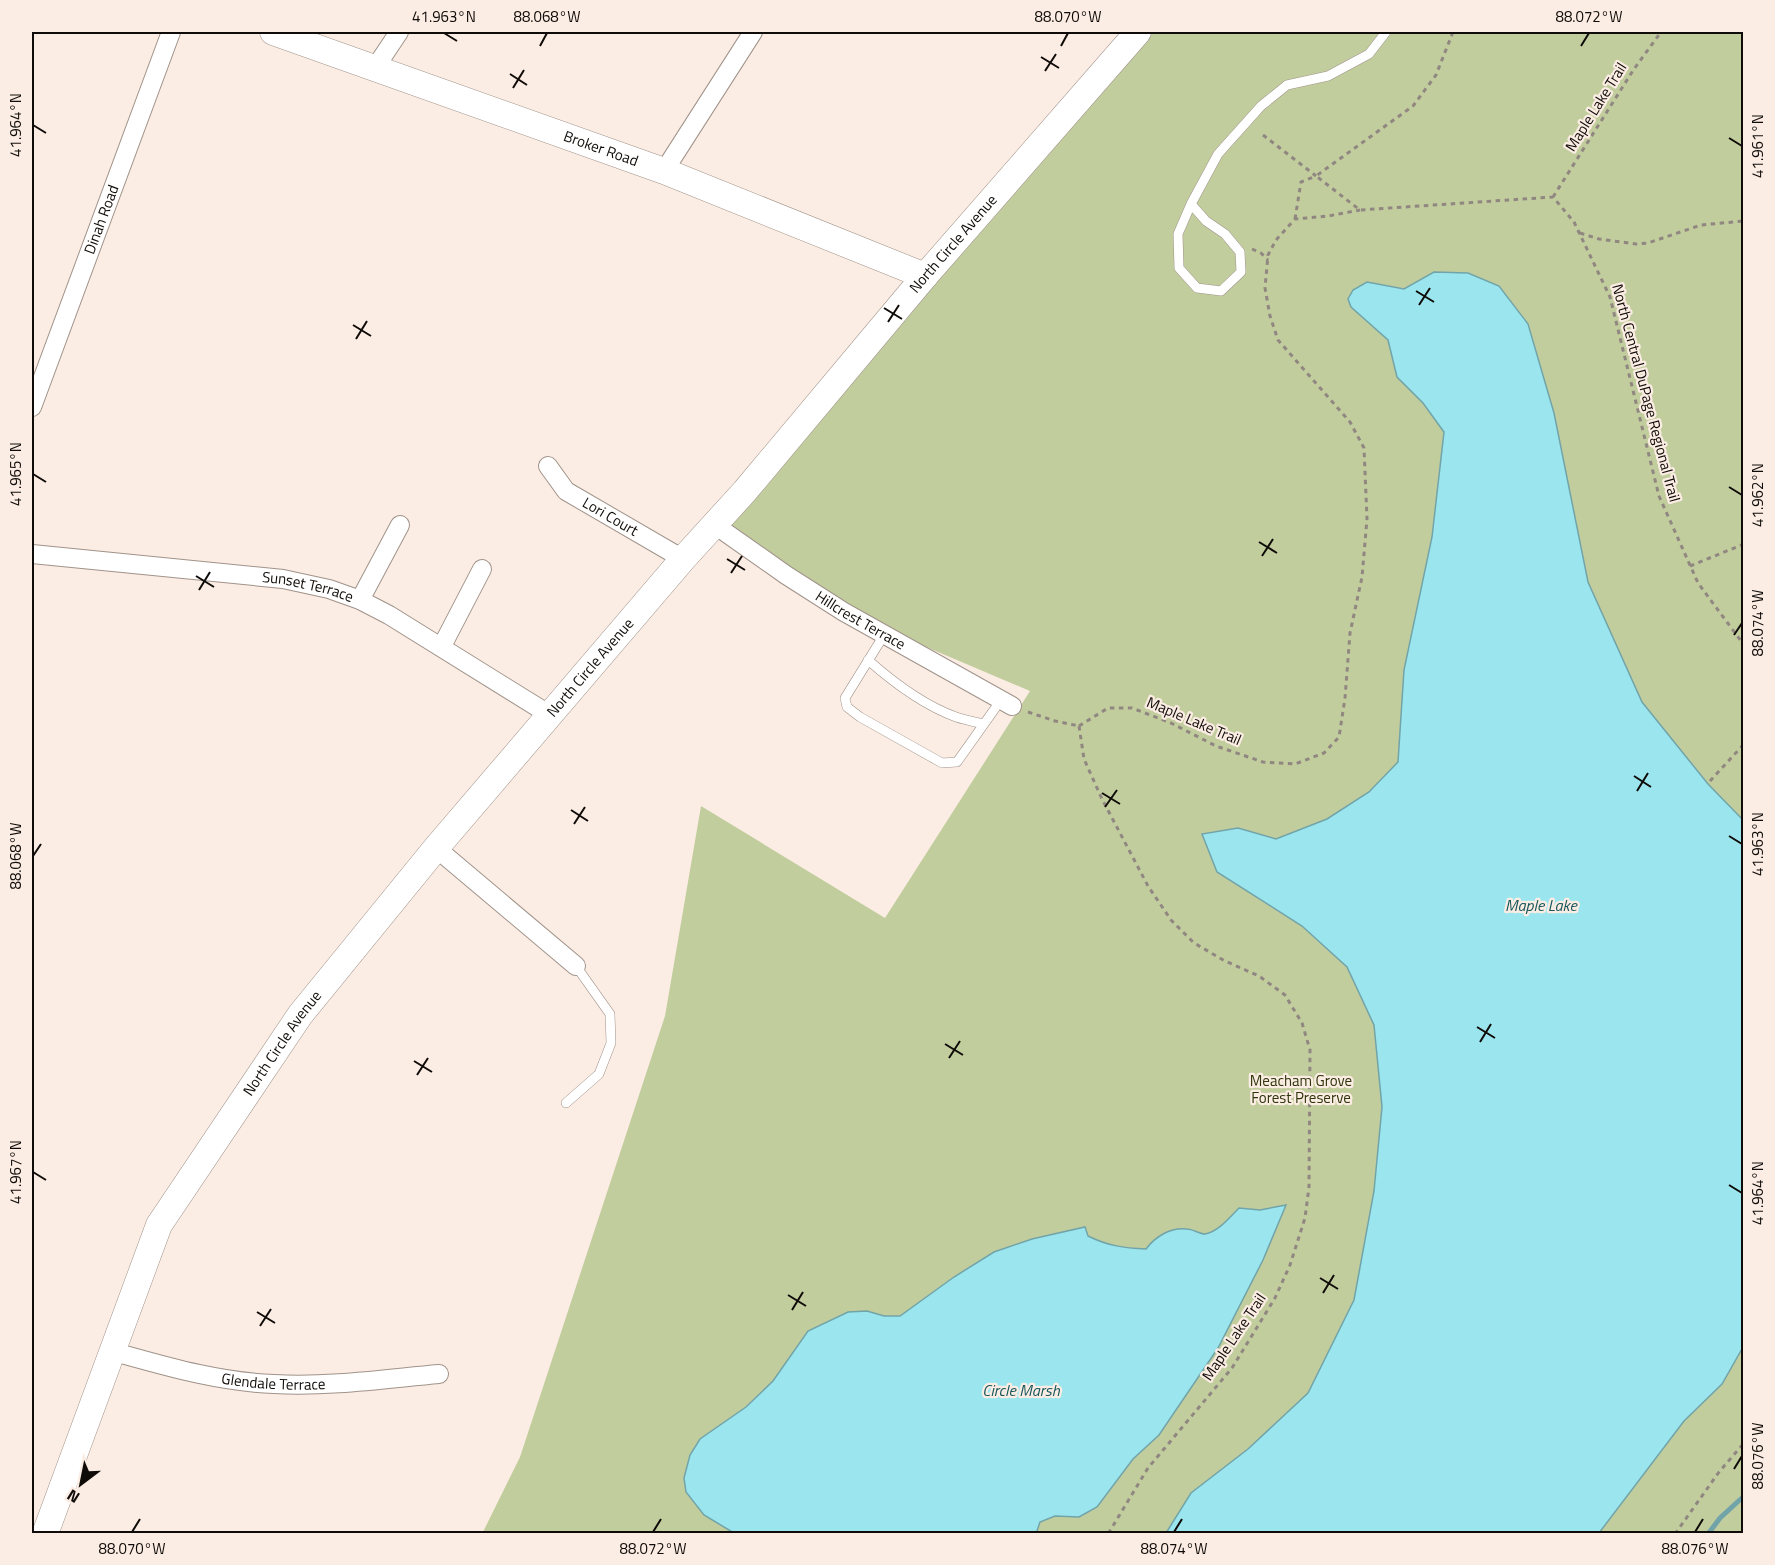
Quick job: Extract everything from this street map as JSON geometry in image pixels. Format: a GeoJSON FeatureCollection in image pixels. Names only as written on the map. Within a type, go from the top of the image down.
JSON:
{"type":"FeatureCollection","features":[{"type":"Feature","properties":{"kind":"street","name":"Dinah Road"},"geometry":{"type":"LineString","coordinates":[[32,407],[171,32]]}},
{"type":"Feature","properties":{"kind":"street","name":"Broker Road"},"geometry":{"type":"LineString","coordinates":[[273,32],[664,171],[925,276]]}},
{"type":"Feature","properties":{"kind":"street"},"geometry":{"type":"LineString","coordinates":[[375,68],[399,32]]}},
{"type":"Feature","properties":{"kind":"street"},"geometry":{"type":"LineString","coordinates":[[664,171],[753,32]]}},
{"type":"Feature","properties":{"kind":"street","name":"North Circle Avenue"},"geometry":{"type":"LineString","coordinates":[[45,1533],[159,1225],[300,1015],[436,848],[683,559],[715,525],[925,276],[1138,32]]}},
{"type":"Feature","properties":{"kind":"street","name":"Lori Court"},"geometry":{"type":"LineString","coordinates":[[548,466],[566,490],[683,559]]}},
{"type":"Feature","properties":{"kind":"street"},"geometry":{"type":"LineString","coordinates":[[360,600],[400,525]]}},
{"type":"Feature","properties":{"kind":"street","name":"Hillcrest Terrace"},"geometry":{"type":"LineString","coordinates":[[715,525],[844,612],[1007,703]]}},
{"type":"Feature","properties":{"kind":"street","name":"Sunset Terrace"},"geometry":{"type":"LineString","coordinates":[[32,554],[283,579],[329,589],[360,600],[442,646],[550,715]]}},
{"type":"Feature","properties":{"kind":"street"},"geometry":{"type":"LineString","coordinates":[[442,646],[482,569]]}},
{"type":"Feature","properties":{"kind":"street"},"geometry":{"type":"LineString","coordinates":[[436,848],[576,966]]}},
{"type":"Feature","properties":{"kind":"street","name":"Glendale Terrace"},"geometry":{"type":"LineString","coordinates":[[111,1351],[185,1371],[232,1380],[273,1384],[327,1384],[439,1374]]}},
{"type":"Feature","properties":{"kind":"lane"},"geometry":{"type":"LineString","coordinates":[[1191,204],[1206,221],[1225,234],[1240,252],[1241,272],[1221,291],[1197,288],[1179,268],[1178,234],[1191,204],[1218,154],[1261,106],[1287,85],[1328,76],[1369,54],[1386,32]]}},
{"type":"Feature","properties":{"kind":"lane"},"geometry":{"type":"LineString","coordinates":[[884,635],[845,698],[847,707],[900,741],[942,764],[957,762],[984,724],[1007,703]]}},
{"type":"Feature","properties":{"kind":"lane"},"geometry":{"type":"LineString","coordinates":[[868,660],[896,684],[921,698],[956,717],[984,724]]}},
{"type":"Feature","properties":{"kind":"lane"},"geometry":{"type":"LineString","coordinates":[[566,1103],[599,1074],[611,1043],[610,1014],[576,966]]}},
{"type":"Feature","properties":{"kind":"path"},"geometry":{"type":"LineString","coordinates":[[1453,32],[1436,75],[1413,106],[1316,176],[1301,182],[1294,219],[1360,210],[1553,197]]}},
{"type":"Feature","properties":{"kind":"path","name":"Maple Lake Trail"},"geometry":{"type":"LineString","coordinates":[[1553,197],[1634,69],[1661,32]]}},
{"type":"Feature","properties":{"kind":"path"},"geometry":{"type":"LineString","coordinates":[[1263,135],[1360,210]]}},
{"type":"Feature","properties":{"kind":"path","name":"North Central DuPage Regional Trail"},"geometry":{"type":"LineString","coordinates":[[1553,197],[1574,222],[1610,297],[1659,496],[1698,583],[1743,645]]}},
{"type":"Feature","properties":{"kind":"path","name":"Maple Lake Trail"},"geometry":{"type":"LineString","coordinates":[[1108,1533],[1148,1468],[1232,1368],[1275,1298],[1290,1264],[1305,1218],[1309,1187],[1310,1050],[1302,1023],[1285,995],[1259,976],[1225,961],[1194,943],[1171,920],[1148,886],[1102,799],[1084,759],[1078,726],[1108,708],[1132,708],[1171,723],[1216,746],[1263,762],[1295,764],[1324,753],[1339,737],[1345,698],[1350,633],[1362,577],[1367,519],[1364,448],[1350,422],[1278,340],[1270,316],[1265,288],[1268,255],[1276,240],[1294,219]]}},
{"type":"Feature","properties":{"kind":"path"},"geometry":{"type":"LineString","coordinates":[[1580,233],[1599,239],[1636,244],[1648,243],[1701,225],[1743,221]]}},
{"type":"Feature","properties":{"kind":"path"},"geometry":{"type":"LineString","coordinates":[[1690,566],[1743,544]]}},
{"type":"Feature","properties":{"kind":"path"},"geometry":{"type":"LineString","coordinates":[[1007,703],[1055,721],[1078,726]]}},
{"type":"Feature","properties":{"kind":"path"},"geometry":{"type":"LineString","coordinates":[[1710,781],[1743,744]]}},
{"type":"Feature","properties":{"kind":"path"},"geometry":{"type":"LineString","coordinates":[[1675,1533],[1743,1443]]}},
{"type":"Feature","properties":{"kind":"green space","name":"Meacham Grove Forest Preserve"},"geometry":{"type":"Polygon","coordinates":[[[1139,32],[1743,32],[1743,1533],[482,1534],[520,1457],[665,1016],[701,806],[885,918],[1030,691],[844,612],[715,525],[1139,32]]]}},
{"type":"Feature","properties":{"kind":"water","name":"Maple Lake"},"geometry":{"type":"Polygon","coordinates":[[[1434,272],[1468,273],[1499,286],[1528,324],[1554,413],[1588,582],[1642,702],[1708,784],[1743,820],[1743,1347],[1722,1384],[1684,1421],[1599,1533],[1166,1533],[1191,1493],[1248,1449],[1308,1393],[1354,1300],[1374,1191],[1382,1107],[1374,1025],[1347,967],[1302,926],[1217,872],[1202,834],[1238,828],[1276,839],[1327,819],[1369,792],[1398,762],[1404,670],[1432,537],[1444,432],[1423,403],[1397,377],[1388,340],[1351,307],[1348,299],[1353,290],[1367,282],[1404,289],[1434,272]]]}},
{"type":"Feature","properties":{"kind":"water","name":"Circle Marsh"},"geometry":{"type":"Polygon","coordinates":[[[1286,1205],[1263,1260],[1218,1348],[1159,1435],[1133,1459],[1097,1507],[1079,1517],[1055,1516],[1040,1522],[1036,1534],[734,1533],[704,1515],[686,1492],[684,1478],[690,1455],[700,1439],[746,1407],[773,1381],[808,1331],[848,1312],[867,1311],[884,1316],[900,1316],[954,1277],[994,1252],[1032,1239],[1085,1227],[1088,1236],[1102,1242],[1146,1249],[1158,1237],[1169,1231],[1189,1229],[1205,1234],[1210,1233],[1224,1224],[1239,1208],[1260,1210],[1286,1205]]]}},
{"type":"Feature","properties":{"kind":"waterway"},"geometry":{"type":"LineString","coordinates":[[1708,1534],[1720,1518],[1744,1496]]}}]}
